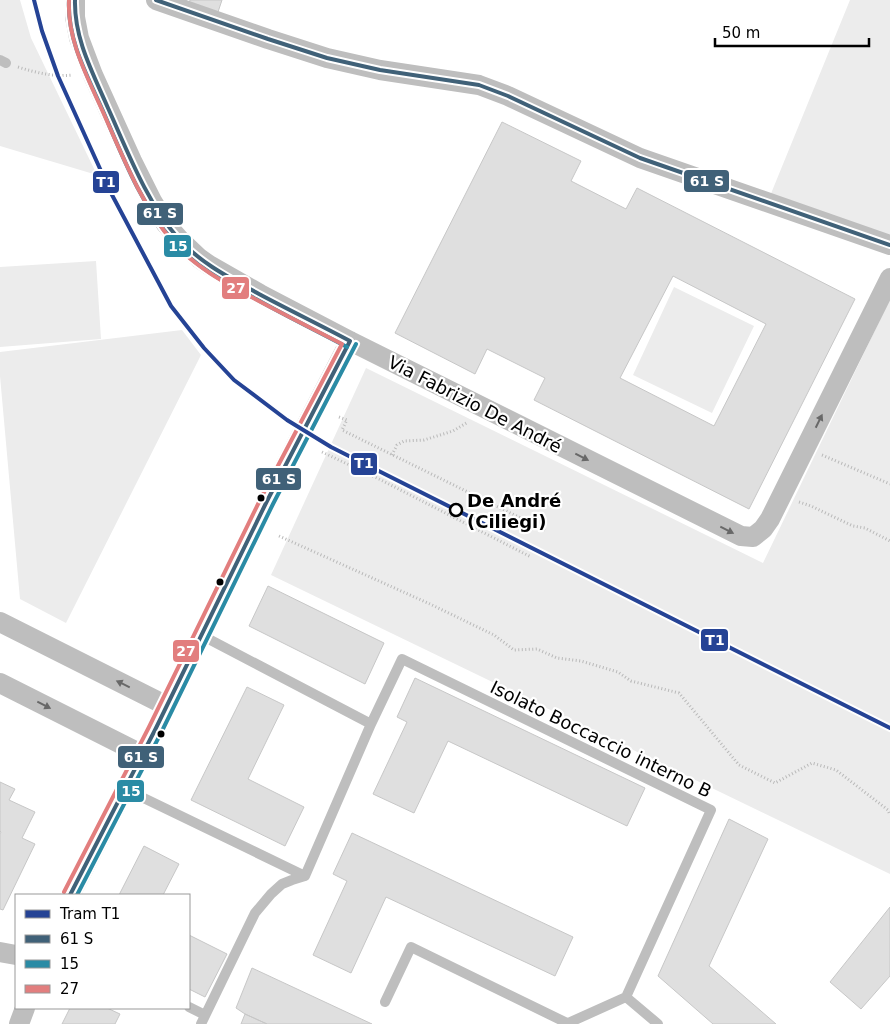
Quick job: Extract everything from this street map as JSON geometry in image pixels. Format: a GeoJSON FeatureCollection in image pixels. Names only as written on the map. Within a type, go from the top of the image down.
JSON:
{"type":"FeatureCollection","features":[{"type":"Feature","properties":{"kind":"street","name":"Via Fabrizio De André"},"geometry":{"type":"LineString","coordinates":[[75,0],[76,27],[93,74],[126,147],[152,201],[172,232],[190,250],[209,265],[350,341],[741,536],[753,537],[767,524],[890,278]]}},
{"type":"Feature","properties":{"kind":"street"},"geometry":{"type":"LineString","coordinates":[[156,0],[327,58],[380,70],[479,86],[508,96],[640,158],[890,245]]}},
{"type":"Feature","properties":{"kind":"street"},"geometry":{"type":"LineString","coordinates":[[71,894],[143,755],[267,501],[350,341]]}},
{"type":"Feature","properties":{"kind":"street"},"geometry":{"type":"LineString","coordinates":[[0,622],[167,706]]}},
{"type":"Feature","properties":{"kind":"street"},"geometry":{"type":"LineString","coordinates":[[0,684],[143,755]]}},
{"type":"Feature","properties":{"kind":"street"},"geometry":{"type":"LineString","coordinates":[[0,952],[15,955]]}},
{"type":"Feature","properties":{"kind":"street"},"geometry":{"type":"LineString","coordinates":[[20,1024],[25,1009]]}},
{"type":"Feature","properties":{"kind":"lane"},"geometry":{"type":"LineString","coordinates":[[190,1008],[203,1020],[256,913],[271,894],[282,884],[305,876],[371,724],[202,635]]}},
{"type":"Feature","properties":{"kind":"lane","name":"Isolato Boccaccio interno B"},"geometry":{"type":"LineString","coordinates":[[371,724],[402,659],[711,810],[626,997]]}},
{"type":"Feature","properties":{"kind":"lane"},"geometry":{"type":"LineString","coordinates":[[125,790],[305,876]]}},
{"type":"Feature","properties":{"kind":"lane"},"geometry":{"type":"LineString","coordinates":[[385,1002],[411,947],[567,1023],[626,997],[658,1024]]}},
{"type":"Feature","properties":{"kind":"path"},"geometry":{"type":"LineString","coordinates":[[3,62],[40,74],[58,76],[77,74]]}},
{"type":"Feature","properties":{"kind":"path"},"geometry":{"type":"LineString","coordinates":[[339,417],[347,420],[342,430],[545,530]]}},
{"type":"Feature","properties":{"kind":"path"},"geometry":{"type":"LineString","coordinates":[[392,455],[397,445],[404,441],[424,440],[453,431],[473,419]]}},
{"type":"Feature","properties":{"kind":"path"},"geometry":{"type":"LineString","coordinates":[[805,448],[890,484]]}},
{"type":"Feature","properties":{"kind":"path"},"geometry":{"type":"LineString","coordinates":[[322,452],[531,557]]}},
{"type":"Feature","properties":{"kind":"path"},"geometry":{"type":"LineString","coordinates":[[782,496],[811,506],[852,526],[865,528],[890,541]]}},
{"type":"Feature","properties":{"kind":"path"},"geometry":{"type":"LineString","coordinates":[[279,536],[494,635],[514,650],[538,649],[558,658],[581,661],[618,672],[631,681],[679,693],[739,766],[774,783],[812,763],[836,770],[888,810],[890,815]]}},
{"type":"Feature","properties":{"kind":"shaded area"},"geometry":{"type":"Polygon","coordinates":[[[0,0],[20,0],[31,38],[97,175],[0,146],[0,0]]]}},
{"type":"Feature","properties":{"kind":"shaded area"},"geometry":{"type":"Polygon","coordinates":[[[850,0],[890,0],[890,238],[770,196],[850,0]]]}},
{"type":"Feature","properties":{"kind":"shaded area"},"geometry":{"type":"Polygon","coordinates":[[[96,261],[101,339],[0,347],[0,267],[96,261]]]}},
{"type":"Feature","properties":{"kind":"shaded area"},"geometry":{"type":"Polygon","coordinates":[[[674,287],[754,326],[712,413],[633,375],[674,287]]]}},
{"type":"Feature","properties":{"kind":"shaded area"},"geometry":{"type":"Polygon","coordinates":[[[890,299],[890,874],[271,575],[366,368],[763,563],[890,299]]]}},
{"type":"Feature","properties":{"kind":"shaded area"},"geometry":{"type":"Polygon","coordinates":[[[182,330],[201,355],[66,623],[20,599],[0,376],[0,352],[182,330]]]}},
{"type":"Feature","properties":{"kind":"building"},"geometry":{"type":"Polygon","coordinates":[[[190,0],[222,0],[218,12],[189,3],[190,0]]]}},
{"type":"Feature","properties":{"kind":"building"},"geometry":{"type":"Polygon","coordinates":[[[502,122],[581,161],[571,181],[626,209],[637,188],[855,299],[749,509],[534,400],[545,378],[487,349],[475,374],[395,333],[502,122]],[[673,276],[620,378],[714,426],[766,324],[673,276]]]}},
{"type":"Feature","properties":{"kind":"building"},"geometry":{"type":"Polygon","coordinates":[[[268,586],[384,643],[365,684],[249,626],[268,586]]]}},
{"type":"Feature","properties":{"kind":"building"},"geometry":{"type":"Polygon","coordinates":[[[415,678],[645,788],[627,826],[448,741],[414,813],[373,794],[407,722],[397,717],[415,678]]]}},
{"type":"Feature","properties":{"kind":"building"},"geometry":{"type":"Polygon","coordinates":[[[247,687],[284,705],[248,779],[304,807],[285,846],[191,800],[247,687]]]}},
{"type":"Feature","properties":{"kind":"building"},"geometry":{"type":"Polygon","coordinates":[[[0,782],[15,789],[9,800],[35,812],[22,838],[35,844],[3,910],[0,909],[0,782]]]}},
{"type":"Feature","properties":{"kind":"building"},"geometry":{"type":"Polygon","coordinates":[[[729,819],[768,839],[709,966],[776,1024],[713,1024],[658,976],[729,819]]]}},
{"type":"Feature","properties":{"kind":"building"},"geometry":{"type":"Polygon","coordinates":[[[352,833],[573,937],[555,976],[386,897],[351,973],[313,955],[347,881],[333,874],[352,833]]]}},
{"type":"Feature","properties":{"kind":"building"},"geometry":{"type":"Polygon","coordinates":[[[144,846],[179,864],[164,894],[120,894],[144,846]]]}},
{"type":"Feature","properties":{"kind":"building"},"geometry":{"type":"Polygon","coordinates":[[[890,907],[890,976],[861,1009],[830,982],[890,907]]]}},
{"type":"Feature","properties":{"kind":"building"},"geometry":{"type":"Polygon","coordinates":[[[190,936],[227,954],[205,997],[190,990],[190,936]]]}},
{"type":"Feature","properties":{"kind":"building"},"geometry":{"type":"Polygon","coordinates":[[[252,968],[372,1024],[267,1024],[245,1014],[236,1008],[252,968]]]}},
{"type":"Feature","properties":{"kind":"building"},"geometry":{"type":"Polygon","coordinates":[[[70,1009],[109,1009],[120,1014],[115,1024],[62,1024],[70,1009]]]}},
{"type":"Feature","properties":{"kind":"building"},"geometry":{"type":"Polygon","coordinates":[[[245,1014],[267,1024],[241,1024],[245,1014]]]}},
{"type":"Feature","properties":{"kind":"tram line","name":"T1"},"geometry":{"type":"LineString","coordinates":[[34,0],[42,31],[58,76],[111,193],[171,306],[204,348],[234,380],[287,420],[331,447],[890,728]]}},
{"type":"Feature","properties":{"kind":"transit line","name":"15"},"geometry":{"type":"LineString","coordinates":[[69,0],[71,29],[85,71],[133,179],[151,212],[173,241],[201,267],[233,287],[347,347]]}},
{"type":"Feature","properties":{"kind":"transit line","name":"27"},"geometry":{"type":"LineString","coordinates":[[64,892],[149,727],[261,498],[342,344],[223,281],[202,268],[173,242],[152,213],[133,180],[79,58],[71,29],[69,0]]}},
{"type":"Feature","properties":{"kind":"transit line"},"geometry":{"type":"LineString","coordinates":[[75,0],[81,42],[96,82],[147,193],[178,238],[196,255],[226,276],[350,341]]}},
{"type":"Feature","properties":{"kind":"transit line"},"geometry":{"type":"LineString","coordinates":[[156,0],[327,58],[380,70],[479,85],[508,96],[640,158],[890,245]]}},
{"type":"Feature","properties":{"kind":"transit line"},"geometry":{"type":"LineString","coordinates":[[71,894],[155,730],[267,501],[350,341]]}},
{"type":"Feature","properties":{"kind":"transit line","name":"15"},"geometry":{"type":"LineString","coordinates":[[78,894],[161,733],[273,504],[356,344]]}},
{"type":"Feature","properties":{"kind":"place","name":"De André (Ciliegi)"},"geometry":{"type":"Point","coordinates":[456,510]}}]}
